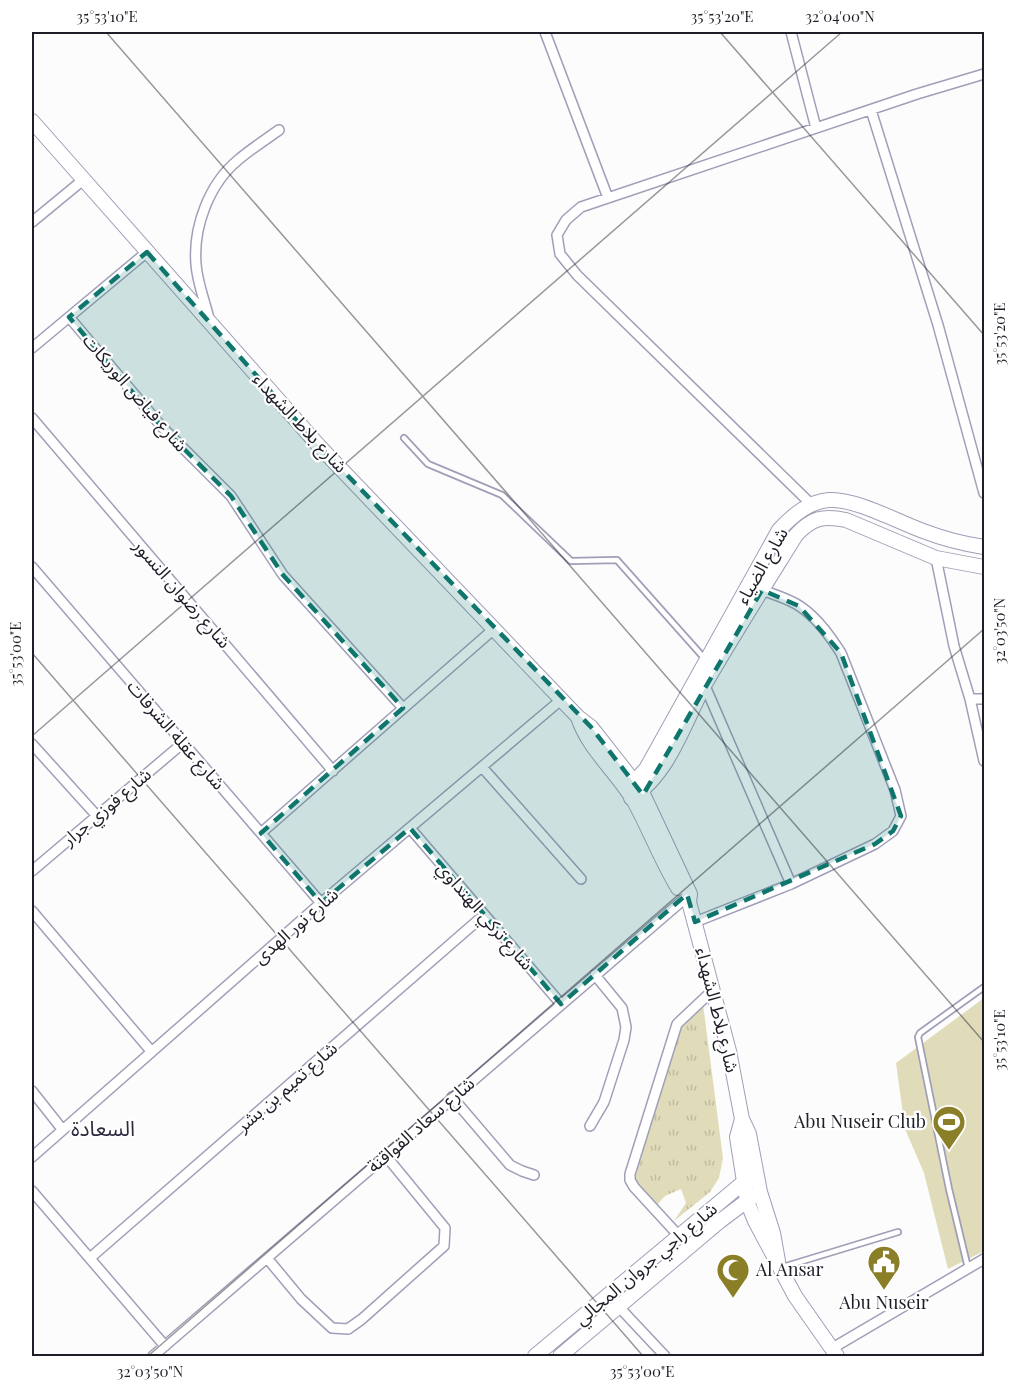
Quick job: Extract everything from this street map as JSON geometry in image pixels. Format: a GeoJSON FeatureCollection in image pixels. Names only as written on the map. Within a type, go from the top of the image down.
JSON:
{"type":"FeatureCollection","features":[{"type":"Feature","properties":{"kind":"street"},"geometry":{"type":"LineString","coordinates":[[545,32],[608,198]]}},
{"type":"Feature","properties":{"kind":"street"},"geometry":{"type":"LineString","coordinates":[[791,32],[816,128]]}},
{"type":"Feature","properties":{"kind":"street"},"geometry":{"type":"LineString","coordinates":[[984,74],[581,207],[566,220],[557,235],[560,254],[578,275],[811,504],[830,500],[851,503],[927,533],[984,547]]}},
{"type":"Feature","properties":{"kind":"street"},"geometry":{"type":"LineString","coordinates":[[871,110],[938,325],[984,493]]}},
{"type":"Feature","properties":{"kind":"street","name":"شارع بلاط الشهداء"},"geometry":{"type":"LineString","coordinates":[[32,121],[319,446],[578,717],[591,727],[633,790],[663,861],[688,898],[729,1051],[742,1119],[749,1134],[760,1191],[773,1233],[779,1264]]}},
{"type":"Feature","properties":{"kind":"street"},"geometry":{"type":"LineString","coordinates":[[210,324],[196,265],[197,238],[203,215],[215,187],[236,162],[279,130]]}},
{"type":"Feature","properties":{"kind":"street"},"geometry":{"type":"LineString","coordinates":[[32,222],[83,180]]}},
{"type":"Feature","properties":{"kind":"street"},"geometry":{"type":"LineString","coordinates":[[32,348],[147,252]]}},
{"type":"Feature","properties":{"kind":"street","name":"شارع فياض الوريكات"},"geometry":{"type":"LineString","coordinates":[[69,317],[162,427],[231,496],[283,574],[403,708]]}},
{"type":"Feature","properties":{"kind":"street","name":"شارع رضوان النسور"},"geometry":{"type":"LineString","coordinates":[[32,418],[333,771]]}},
{"type":"Feature","properties":{"kind":"street","name":"شارع الضياء"},"geometry":{"type":"LineString","coordinates":[[633,790],[660,746],[779,530],[794,515],[811,504]]}},
{"type":"Feature","properties":{"kind":"street","name":"شارع الضياء"},"geometry":{"type":"LineString","coordinates":[[633,790],[652,781],[762,590],[796,535],[807,524],[833,517],[846,520],[936,558],[984,567]]}},
{"type":"Feature","properties":{"kind":"street"},"geometry":{"type":"LineString","coordinates":[[936,558],[954,646],[970,699],[984,761]]}},
{"type":"Feature","properties":{"kind":"street","name":"شارع عقلة الشرفات"},"geometry":{"type":"LineString","coordinates":[[32,567],[321,903]]}},
{"type":"Feature","properties":{"kind":"street"},"geometry":{"type":"LineString","coordinates":[[694,922],[791,884],[875,844],[893,831],[901,816],[895,790],[841,653],[828,633],[800,606],[762,590]]}},
{"type":"Feature","properties":{"kind":"street"},"geometry":{"type":"LineString","coordinates":[[261,833],[495,628]]}},
{"type":"Feature","properties":{"kind":"street"},"geometry":{"type":"LineString","coordinates":[[705,686],[791,884]]}},
{"type":"Feature","properties":{"kind":"street","name":"شارع نور الهدى"},"geometry":{"type":"LineString","coordinates":[[32,1156],[321,903],[562,699]]}},
{"type":"Feature","properties":{"kind":"street"},"geometry":{"type":"LineString","coordinates":[[970,699],[984,699]]}},
{"type":"Feature","properties":{"kind":"street","name":"شارع فوزي جرار"},"geometry":{"type":"LineString","coordinates":[[32,871],[183,743]]}},
{"type":"Feature","properties":{"kind":"street"},"geometry":{"type":"LineString","coordinates":[[32,744],[97,816]]}},
{"type":"Feature","properties":{"kind":"street"},"geometry":{"type":"LineString","coordinates":[[482,767],[581,879]]}},
{"type":"Feature","properties":{"kind":"street","name":"شارع تركي الهنداوي"},"geometry":{"type":"LineString","coordinates":[[410,828],[561,1004]]}},
{"type":"Feature","properties":{"kind":"street","name":"شارع سعاد القواقنة"},"geometry":{"type":"LineString","coordinates":[[153,1356],[452,1097],[688,898]]}},
{"type":"Feature","properties":{"kind":"street"},"geometry":{"type":"LineString","coordinates":[[32,911],[151,1051]]}},
{"type":"Feature","properties":{"kind":"street","name":"شارع تميم بن بشر"},"geometry":{"type":"LineString","coordinates":[[90,1258],[484,915]]}},
{"type":"Feature","properties":{"kind":"street"},"geometry":{"type":"LineString","coordinates":[[590,1126],[604,1102],[626,1027],[622,1008],[595,975]]}},
{"type":"Feature","properties":{"kind":"street"},"geometry":{"type":"LineString","coordinates":[[679,1236],[634,1187],[630,1174],[677,1024],[713,990]]}},
{"type":"Feature","properties":{"kind":"street"},"geometry":{"type":"LineString","coordinates":[[32,1091],[63,1129]]}},
{"type":"Feature","properties":{"kind":"street"},"geometry":{"type":"LineString","coordinates":[[452,1097],[510,1164],[522,1171],[534,1174]]}},
{"type":"Feature","properties":{"kind":"street","name":"شارع بلاط الشهداء"},"geometry":{"type":"LineString","coordinates":[[742,1119],[737,1137],[747,1202],[762,1236],[795,1296],[834,1353]]}},
{"type":"Feature","properties":{"kind":"street"},"geometry":{"type":"LineString","coordinates":[[267,1258],[301,1299],[332,1328],[348,1329],[444,1246],[445,1228],[386,1156]]}},
{"type":"Feature","properties":{"kind":"street","name":"شارع راجي جروان المجالي"},"geometry":{"type":"LineString","coordinates":[[535,1356],[756,1172]]}},
{"type":"Feature","properties":{"kind":"street"},"geometry":{"type":"LineString","coordinates":[[32,1191],[165,1346]]}},
{"type":"Feature","properties":{"kind":"street","name":"شارع راجي جروان المجالي"},"geometry":{"type":"LineString","coordinates":[[560,1356],[720,1221],[760,1191]]}},
{"type":"Feature","properties":{"kind":"street"},"geometry":{"type":"LineString","coordinates":[[834,1353],[984,1259]]}},
{"type":"Feature","properties":{"kind":"street"},"geometry":{"type":"LineString","coordinates":[[619,1307],[666,1356]]}},
{"type":"Feature","properties":{"kind":"street"},"geometry":{"type":"LineString","coordinates":[[577,1321],[588,1334]]}},
{"type":"Feature","properties":{"kind":"lane"},"geometry":{"type":"LineString","coordinates":[[404,438],[428,464],[502,495],[571,561],[617,560],[707,661]]}},
{"type":"Feature","properties":{"kind":"lane"},"geometry":{"type":"LineString","coordinates":[[968,1268],[949,1189],[918,1037],[920,1033],[984,987]]}},
{"type":"Feature","properties":{"kind":"lane"},"geometry":{"type":"LineString","coordinates":[[779,1264],[898,1232]]}},
{"type":"Feature","properties":{"kind":"highlighted area"},"geometry":{"type":"Polygon","coordinates":[[[147,252],[319,446],[591,727],[643,795],[762,590],[799,606],[841,653],[901,816],[893,831],[875,844],[695,922],[687,894],[561,1004],[410,828],[321,903],[261,833],[403,708],[283,575],[231,496],[162,427],[69,317],[147,252]]]}},
{"type":"Feature","properties":{"kind":"green space","name":"Abu Nuseir Club"},"geometry":{"type":"Polygon","coordinates":[[[984,998],[984,1251],[948,1269],[924,1173],[905,1129],[896,1063],[984,998]]]}},
{"type":"Feature","properties":{"kind":"green space"},"geometry":{"type":"Polygon","coordinates":[[[703,1004],[723,1158],[719,1178],[710,1192],[674,1221],[686,1203],[681,1189],[665,1196],[656,1206],[634,1181],[679,1023],[703,1004]]]}},
{"type":"Feature","properties":{"kind":"place","name":"Abu Nuseir Club"},"geometry":{"type":"Point","coordinates":[949,1151]}},
{"type":"Feature","properties":{"kind":"place","name":"Abu Nuseir"},"geometry":{"type":"Point","coordinates":[884,1291]}},
{"type":"Feature","properties":{"kind":"place","name":"Al Ansar"},"geometry":{"type":"Point","coordinates":[733,1299]}},
{"type":"Feature","properties":{"kind":"district","name":"السعادة"},"geometry":{"type":"Point","coordinates":[103,1129]}}]}
